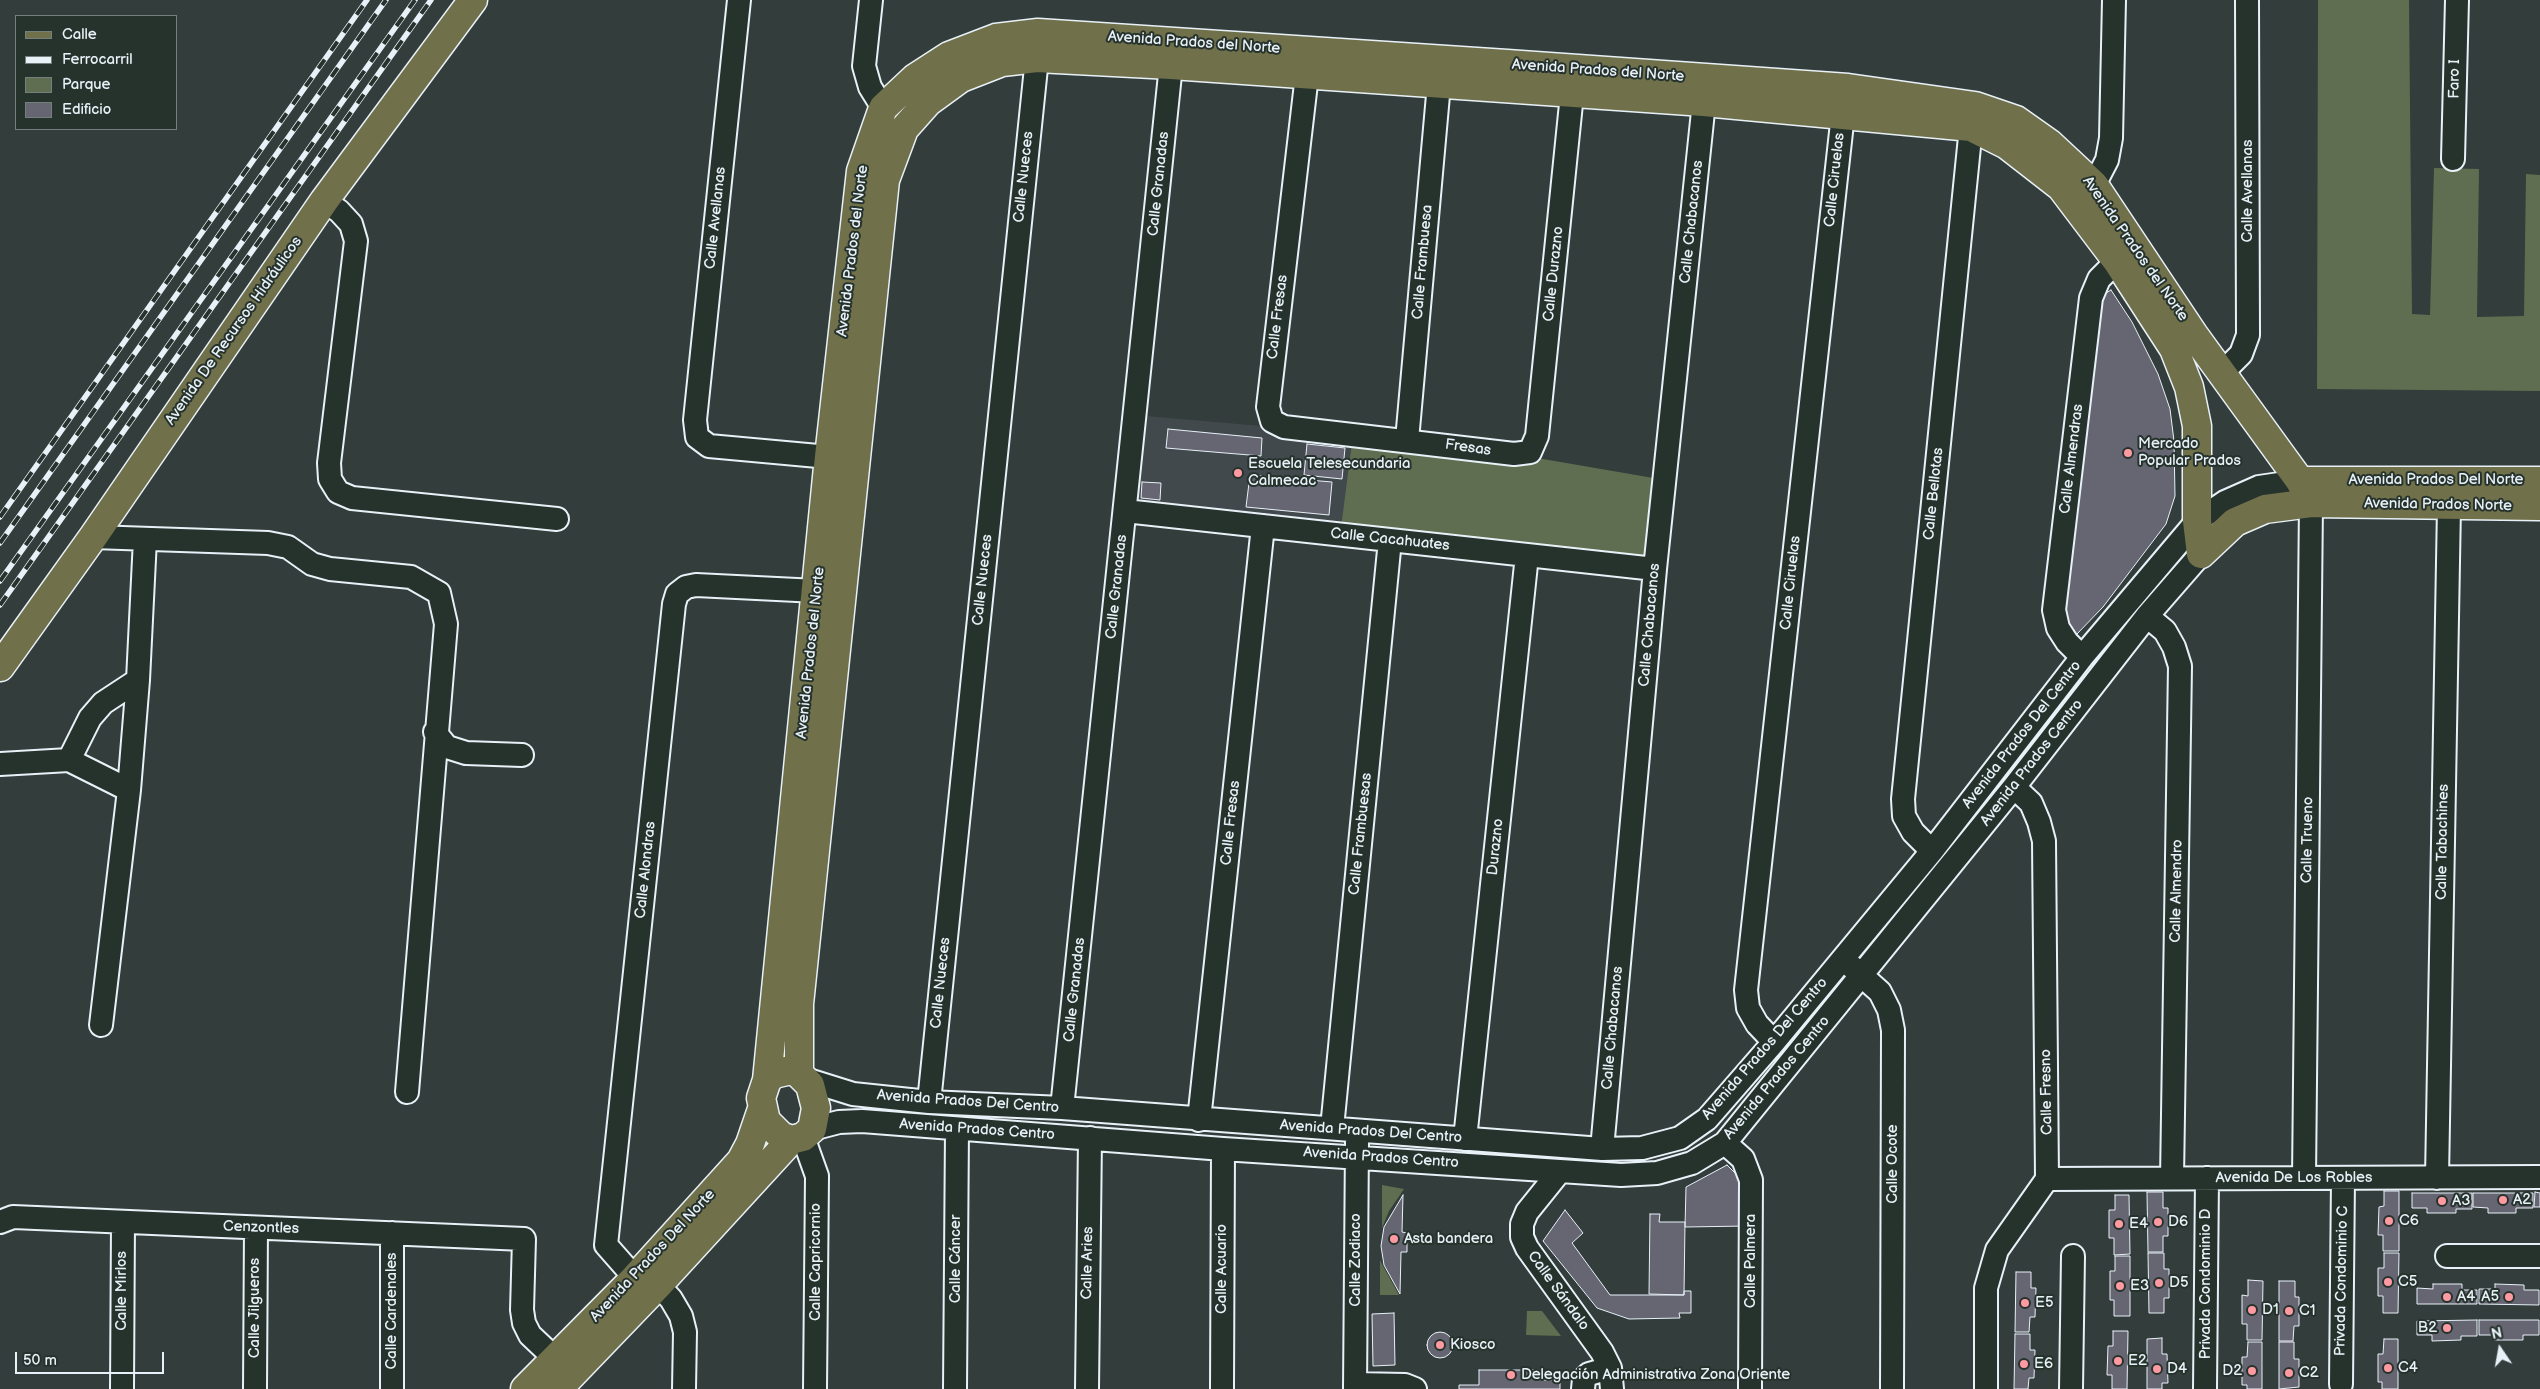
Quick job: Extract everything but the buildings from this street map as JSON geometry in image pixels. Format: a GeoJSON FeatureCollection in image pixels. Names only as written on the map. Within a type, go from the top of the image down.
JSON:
{"type":"FeatureCollection","features":[{"type":"Feature","properties":{"kind":"main road","name":"Avenida De Recursos Hidráulicos"},"geometry":{"type":"LineString","coordinates":[[0,666],[93,537],[324,201],[474,0]]}},
{"type":"Feature","properties":{"kind":"main road","name":"Avenida Prados del Norte"},"geometry":{"type":"LineString","coordinates":[[767,1080],[829,457],[883,108],[915,78],[949,56],[996,38],[1038,33],[1506,77],[1848,88],[1975,106],[2016,120],[2042,154],[2061,187],[2118,262],[2184,342],[2222,373],[2320,492]]}},
{"type":"Feature","properties":{"kind":"main road","name":"Avenida Prados del Norte"},"geometry":{"type":"LineString","coordinates":[[802,1076],[799,1004],[850,531],[873,175],[904,129],[928,102],[961,78],[1002,62],[1037,58],[1171,65],[1439,84],[1506,77],[1572,94],[1704,102],[1971,127],[2007,145],[2042,154],[2094,185],[2184,342],[2189,387],[2197,426],[2197,521],[2201,554]]}},
{"type":"Feature","properties":{"kind":"main road","name":"Avenida Prados Del Norte"},"geometry":{"type":"LineString","coordinates":[[2320,492],[2540,481]]}},
{"type":"Feature","properties":{"kind":"main road","name":"Avenida Prados Norte"},"geometry":{"type":"LineString","coordinates":[[2320,492],[2449,506],[2540,506]]}},
{"type":"Feature","properties":{"kind":"main road","name":"Avenida Prados Centro"},"geometry":{"type":"LineString","coordinates":[[2201,554],[2235,522],[2265,509],[2320,492]]}},
{"type":"Feature","properties":{"kind":"main road"},"geometry":{"type":"LineString","coordinates":[[782,1070],[791,1070],[802,1076],[814,1095],[816,1108],[802,1135],[781,1136],[766,1121],[762,1109],[763,1088],[767,1080],[782,1070]]}},
{"type":"Feature","properties":{"kind":"main road","name":"Avenida Prados Del Norte"},"geometry":{"type":"LineString","coordinates":[[525,1389],[561,1374],[646,1281],[741,1161],[750,1144],[762,1109]]}},
{"type":"Feature","properties":{"kind":"main road","name":"Avenida Prados Del Norte"},"geometry":{"type":"LineString","coordinates":[[646,1281],[802,1135]]}},
{"type":"Feature","properties":{"kind":"street","name":"Calle Avellanas"},"geometry":{"type":"LineString","coordinates":[[739,0],[695,420],[697,437],[709,446],[829,457]]}},
{"type":"Feature","properties":{"kind":"street"},"geometry":{"type":"LineString","coordinates":[[872,0],[864,66],[870,87],[883,108]]}},
{"type":"Feature","properties":{"kind":"street"},"geometry":{"type":"LineString","coordinates":[[2094,185],[2107,160],[2111,138],[2114,0]]}},
{"type":"Feature","properties":{"kind":"street","name":"Calle Avellanas"},"geometry":{"type":"LineString","coordinates":[[2222,373],[2241,354],[2248,335],[2247,0]]}},
{"type":"Feature","properties":{"kind":"street","name":"Faro I"},"geometry":{"type":"LineString","coordinates":[[2453,158],[2457,0]]}},
{"type":"Feature","properties":{"kind":"street","name":"Calle Nueces"},"geometry":{"type":"LineString","coordinates":[[929,1102],[1037,58]]}},
{"type":"Feature","properties":{"kind":"street","name":"Calle Granadas"},"geometry":{"type":"LineString","coordinates":[[1062,1108],[1171,65]]}},
{"type":"Feature","properties":{"kind":"street","name":"Calle Fresas"},"geometry":{"type":"LineString","coordinates":[[1307,75],[1268,407],[1272,421],[1284,427],[1407,440]]}},
{"type":"Feature","properties":{"kind":"street","name":"Calle Frambuesa"},"geometry":{"type":"LineString","coordinates":[[1407,440],[1439,84]]}},
{"type":"Feature","properties":{"kind":"street","name":"Calle Durazno"},"geometry":{"type":"LineString","coordinates":[[1530,452],[1537,436],[1572,94]]}},
{"type":"Feature","properties":{"kind":"street","name":"Calle Chabacanos"},"geometry":{"type":"LineString","coordinates":[[1602,1149],[1655,569],[1704,102]]}},
{"type":"Feature","properties":{"kind":"street","name":"Calle Ciruelas"},"geometry":{"type":"LineString","coordinates":[[1774,1042],[1757,1024],[1748,1008],[1746,990],[1843,114]]}},
{"type":"Feature","properties":{"kind":"street","name":"Calle Bellotas"},"geometry":{"type":"LineString","coordinates":[[1932,851],[1913,832],[1904,816],[1903,799],[1971,127]]}},
{"type":"Feature","properties":{"kind":"street"},"geometry":{"type":"LineString","coordinates":[[324,201],[339,211],[351,224],[356,241],[329,463],[330,479],[338,492],[352,498],[557,519]]}},
{"type":"Feature","properties":{"kind":"street","name":"Calle Almendras"},"geometry":{"type":"LineString","coordinates":[[2082,657],[2067,642],[2058,628],[2054,610],[2091,298],[2099,278],[2118,262]]}},
{"type":"Feature","properties":{"kind":"street","name":"Fresas"},"geometry":{"type":"LineString","coordinates":[[1407,440],[1514,454],[1530,452]]}},
{"type":"Feature","properties":{"kind":"street","name":"Avenida Prados Del Centro"},"geometry":{"type":"LineString","coordinates":[[802,1076],[852,1094],[929,1102],[1062,1108],[1199,1120],[1332,1128],[1602,1149],[1642,1148],[1680,1138],[1707,1119],[1774,1042],[1932,851],[2082,657],[2197,521],[2225,502],[2259,487],[2320,492]]}},
{"type":"Feature","properties":{"kind":"street","name":"Calle Trueno"},"geometry":{"type":"LineString","coordinates":[[2304,1178],[2320,492]]}},
{"type":"Feature","properties":{"kind":"street","name":"Calle Tabachines"},"geometry":{"type":"LineString","coordinates":[[2437,1178],[2449,506]]}},
{"type":"Feature","properties":{"kind":"street","name":"Calle Cacahuates"},"geometry":{"type":"LineString","coordinates":[[1125,511],[1655,569]]}},
{"type":"Feature","properties":{"kind":"street","name":"Calle Fresas"},"geometry":{"type":"LineString","coordinates":[[1199,1120],[1263,526]]}},
{"type":"Feature","properties":{"kind":"street"},"geometry":{"type":"LineString","coordinates":[[823,528],[850,531]]}},
{"type":"Feature","properties":{"kind":"street"},"geometry":{"type":"LineString","coordinates":[[93,537],[268,543],[288,547],[312,564],[330,570],[412,577],[439,593],[446,624],[435,732],[407,1092]]}},
{"type":"Feature","properties":{"kind":"street"},"geometry":{"type":"LineString","coordinates":[[101,1025],[129,790],[138,680],[145,538]]}},
{"type":"Feature","properties":{"kind":"street","name":"Calle Frambuesas"},"geometry":{"type":"LineString","coordinates":[[1332,1128],[1390,540]]}},
{"type":"Feature","properties":{"kind":"street","name":"Avenida Prados Centro"},"geometry":{"type":"LineString","coordinates":[[802,1135],[839,1122],[862,1121],[1223,1149],[1356,1156],[1621,1175],[1657,1173],[1692,1163],[1725,1143],[2014,787],[2147,616],[2201,554]]}},
{"type":"Feature","properties":{"kind":"street","name":"Durazno"},"geometry":{"type":"LineString","coordinates":[[1465,1139],[1527,555]]}},
{"type":"Feature","properties":{"kind":"street","name":"Calle Alondras"},"geometry":{"type":"LineString","coordinates":[[684,1389],[685,1332],[671,1298],[646,1281],[606,1245],[674,604],[678,594],[686,587],[696,586],[817,591]]}},
{"type":"Feature","properties":{"kind":"street","name":"Calle Almendro"},"geometry":{"type":"LineString","coordinates":[[2147,616],[2165,631],[2174,647],[2180,666],[2172,1178]]}},
{"type":"Feature","properties":{"kind":"street"},"geometry":{"type":"LineString","coordinates":[[69,760],[90,718],[103,703],[138,680]]}},
{"type":"Feature","properties":{"kind":"street"},"geometry":{"type":"LineString","coordinates":[[435,732],[447,747],[466,753],[522,755]]}},
{"type":"Feature","properties":{"kind":"street"},"geometry":{"type":"LineString","coordinates":[[0,764],[69,760],[129,790]]}},
{"type":"Feature","properties":{"kind":"street","name":"Calle Fresno"},"geometry":{"type":"LineString","coordinates":[[2014,787],[2031,803],[2044,841],[2048,1179]]}},
{"type":"Feature","properties":{"kind":"street","name":"Calle Ocote"},"geometry":{"type":"LineString","coordinates":[[1842,960],[1863,974],[1880,992],[1889,1010],[1893,1030],[1892,1389]]}},
{"type":"Feature","properties":{"kind":"street","name":"Calle Cáncer"},"geometry":{"type":"LineString","coordinates":[[955,1389],[957,1129]]}},
{"type":"Feature","properties":{"kind":"street","name":"Calle Zodiaco"},"geometry":{"type":"LineString","coordinates":[[1355,1386],[1356,1156],[1358,1131]]}},
{"type":"Feature","properties":{"kind":"street","name":"Calle Capricornio"},"geometry":{"type":"LineString","coordinates":[[802,1135],[817,1176],[816,1389]]}},
{"type":"Feature","properties":{"kind":"street","name":"Calle Aries"},"geometry":{"type":"LineString","coordinates":[[1087,1389],[1090,1138]]}},
{"type":"Feature","properties":{"kind":"street","name":"Calle Palmera"},"geometry":{"type":"LineString","coordinates":[[1725,1143],[1743,1160],[1751,1180],[1750,1389]]}},
{"type":"Feature","properties":{"kind":"street","name":"Calle Acuario"},"geometry":{"type":"LineString","coordinates":[[1222,1389],[1223,1149]]}},
{"type":"Feature","properties":{"kind":"street","name":"Calle Sándalo"},"geometry":{"type":"LineString","coordinates":[[1560,1171],[1527,1212],[1522,1224],[1522,1237],[1527,1248],[1602,1352],[1611,1378]]}},
{"type":"Feature","properties":{"kind":"street","name":"Avenida De Los Robles"},"geometry":{"type":"LineString","coordinates":[[2048,1179],[2540,1177]]}},
{"type":"Feature","properties":{"kind":"street","name":"Privada Condominio D"},"geometry":{"type":"LineString","coordinates":[[2205,1389],[2207,1178]]}},
{"type":"Feature","properties":{"kind":"street","name":"Privada Condominio C"},"geometry":{"type":"LineString","coordinates":[[2341,1384],[2344,1178]]}},
{"type":"Feature","properties":{"kind":"street"},"geometry":{"type":"LineString","coordinates":[[1986,1389],[1986,1288],[1997,1250],[2048,1179]]}},
{"type":"Feature","properties":{"kind":"street","name":"Cenzontles"},"geometry":{"type":"LineString","coordinates":[[0,1222],[13,1217],[524,1239],[522,1310],[524,1323],[530,1334],[561,1374]]}},
{"type":"Feature","properties":{"kind":"street","name":"Calle Mirlos"},"geometry":{"type":"LineString","coordinates":[[122,1389],[123,1222]]}},
{"type":"Feature","properties":{"kind":"street","name":"Calle Jilgueros"},"geometry":{"type":"LineString","coordinates":[[255,1389],[256,1228]]}},
{"type":"Feature","properties":{"kind":"street","name":"Calle Cardenales"},"geometry":{"type":"LineString","coordinates":[[392,1233],[392,1389]]}},
{"type":"Feature","properties":{"kind":"street"},"geometry":{"type":"LineString","coordinates":[[2071,1389],[2073,1256]]}},
{"type":"Feature","properties":{"kind":"street"},"geometry":{"type":"LineString","coordinates":[[2447,1256],[2540,1256]]}},
{"type":"Feature","properties":{"kind":"street"},"geometry":{"type":"LineString","coordinates":[[1583,1389],[1584,1379],[1589,1374],[1611,1378]]}},
{"type":"Feature","properties":{"kind":"street"},"geometry":{"type":"LineString","coordinates":[[1355,1386],[1405,1385],[1415,1389]]}},
{"type":"Feature","properties":{"kind":"shaded area","name":"Escuela Telesecundaria Calmecac"},"geometry":{"type":"Polygon","coordinates":[[[1135,415],[1353,434],[1340,535],[1125,511],[1135,415]]]}},
{"type":"Feature","properties":{"kind":"green space"},"geometry":{"type":"Polygon","coordinates":[[[2318,0],[2409,0],[2412,314],[2430,315],[2434,168],[2479,169],[2477,317],[2524,316],[2526,174],[2540,175],[2540,391],[2317,389],[2318,0]]]}},
{"type":"Feature","properties":{"kind":"green space"},"geometry":{"type":"Polygon","coordinates":[[[1353,434],[1514,454],[1665,480],[1655,569],[1340,535],[1353,434]]]}},
{"type":"Feature","properties":{"kind":"green space"},"geometry":{"type":"Polygon","coordinates":[[[1382,1185],[1404,1189],[1389,1211],[1382,1228],[1382,1185]]]}},
{"type":"Feature","properties":{"kind":"green space"},"geometry":{"type":"Polygon","coordinates":[[[1380,1260],[1383,1266],[1399,1295],[1380,1295],[1380,1260]]]}},
{"type":"Feature","properties":{"kind":"green space"},"geometry":{"type":"Polygon","coordinates":[[[1527,1311],[1542,1311],[1561,1336],[1526,1335],[1527,1311]]]}},
{"type":"Feature","properties":{"kind":"railway"},"geometry":{"type":"LineString","coordinates":[[0,517],[367,0]]}},
{"type":"Feature","properties":{"kind":"railway"},"geometry":{"type":"LineString","coordinates":[[0,543],[386,0]]}},
{"type":"Feature","properties":{"kind":"railway"},"geometry":{"type":"LineString","coordinates":[[0,581],[415,0]]}},
{"type":"Feature","properties":{"kind":"railway"},"geometry":{"type":"LineString","coordinates":[[0,605],[431,0]]}},
{"type":"Feature","properties":{"kind":"place","name":"Mercado Popular Prados"},"geometry":{"type":"Point","coordinates":[2128,453]}},
{"type":"Feature","properties":{"kind":"place","name":"Escuela Telesecundaria Calmecac"},"geometry":{"type":"Point","coordinates":[1238,473]}},
{"type":"Feature","properties":{"kind":"place","name":"A2"},"geometry":{"type":"Point","coordinates":[2503,1200]}},
{"type":"Feature","properties":{"kind":"place","name":"A3"},"geometry":{"type":"Point","coordinates":[2442,1201]}},
{"type":"Feature","properties":{"kind":"place","name":"C6"},"geometry":{"type":"Point","coordinates":[2389,1221]}},
{"type":"Feature","properties":{"kind":"place","name":"D6"},"geometry":{"type":"Point","coordinates":[2158,1222]}},
{"type":"Feature","properties":{"kind":"place","name":"E4"},"geometry":{"type":"Point","coordinates":[2119,1224]}},
{"type":"Feature","properties":{"kind":"place","name":"Asta bandera"},"geometry":{"type":"Point","coordinates":[1394,1239]}},
{"type":"Feature","properties":{"kind":"place","name":"C5"},"geometry":{"type":"Point","coordinates":[2388,1282]}},
{"type":"Feature","properties":{"kind":"place","name":"D5"},"geometry":{"type":"Point","coordinates":[2159,1283]}},
{"type":"Feature","properties":{"kind":"place","name":"E3"},"geometry":{"type":"Point","coordinates":[2120,1286]}},
{"type":"Feature","properties":{"kind":"place","name":"A4"},"geometry":{"type":"Point","coordinates":[2447,1297]}},
{"type":"Feature","properties":{"kind":"place","name":"A5"},"geometry":{"type":"Point","coordinates":[2509,1297]}},
{"type":"Feature","properties":{"kind":"place","name":"E5"},"geometry":{"type":"Point","coordinates":[2025,1303]}},
{"type":"Feature","properties":{"kind":"place","name":"D1"},"geometry":{"type":"Point","coordinates":[2252,1310]}},
{"type":"Feature","properties":{"kind":"place","name":"C1"},"geometry":{"type":"Point","coordinates":[2289,1311]}},
{"type":"Feature","properties":{"kind":"place","name":"B2"},"geometry":{"type":"Point","coordinates":[2447,1328]}},
{"type":"Feature","properties":{"kind":"place","name":"Kiosco"},"geometry":{"type":"Point","coordinates":[1440,1345]}},
{"type":"Feature","properties":{"kind":"place","name":"E2"},"geometry":{"type":"Point","coordinates":[2118,1361]}},
{"type":"Feature","properties":{"kind":"place","name":"E6"},"geometry":{"type":"Point","coordinates":[2024,1364]}},
{"type":"Feature","properties":{"kind":"place","name":"C4"},"geometry":{"type":"Point","coordinates":[2388,1368]}},
{"type":"Feature","properties":{"kind":"place","name":"D4"},"geometry":{"type":"Point","coordinates":[2157,1369]}},
{"type":"Feature","properties":{"kind":"place","name":"D2"},"geometry":{"type":"Point","coordinates":[2252,1371]}},
{"type":"Feature","properties":{"kind":"place","name":"C2"},"geometry":{"type":"Point","coordinates":[2289,1373]}},
{"type":"Feature","properties":{"kind":"place","name":"Delegación Administrativa Zona Oriente"},"geometry":{"type":"Point","coordinates":[1511,1375]}}]}
